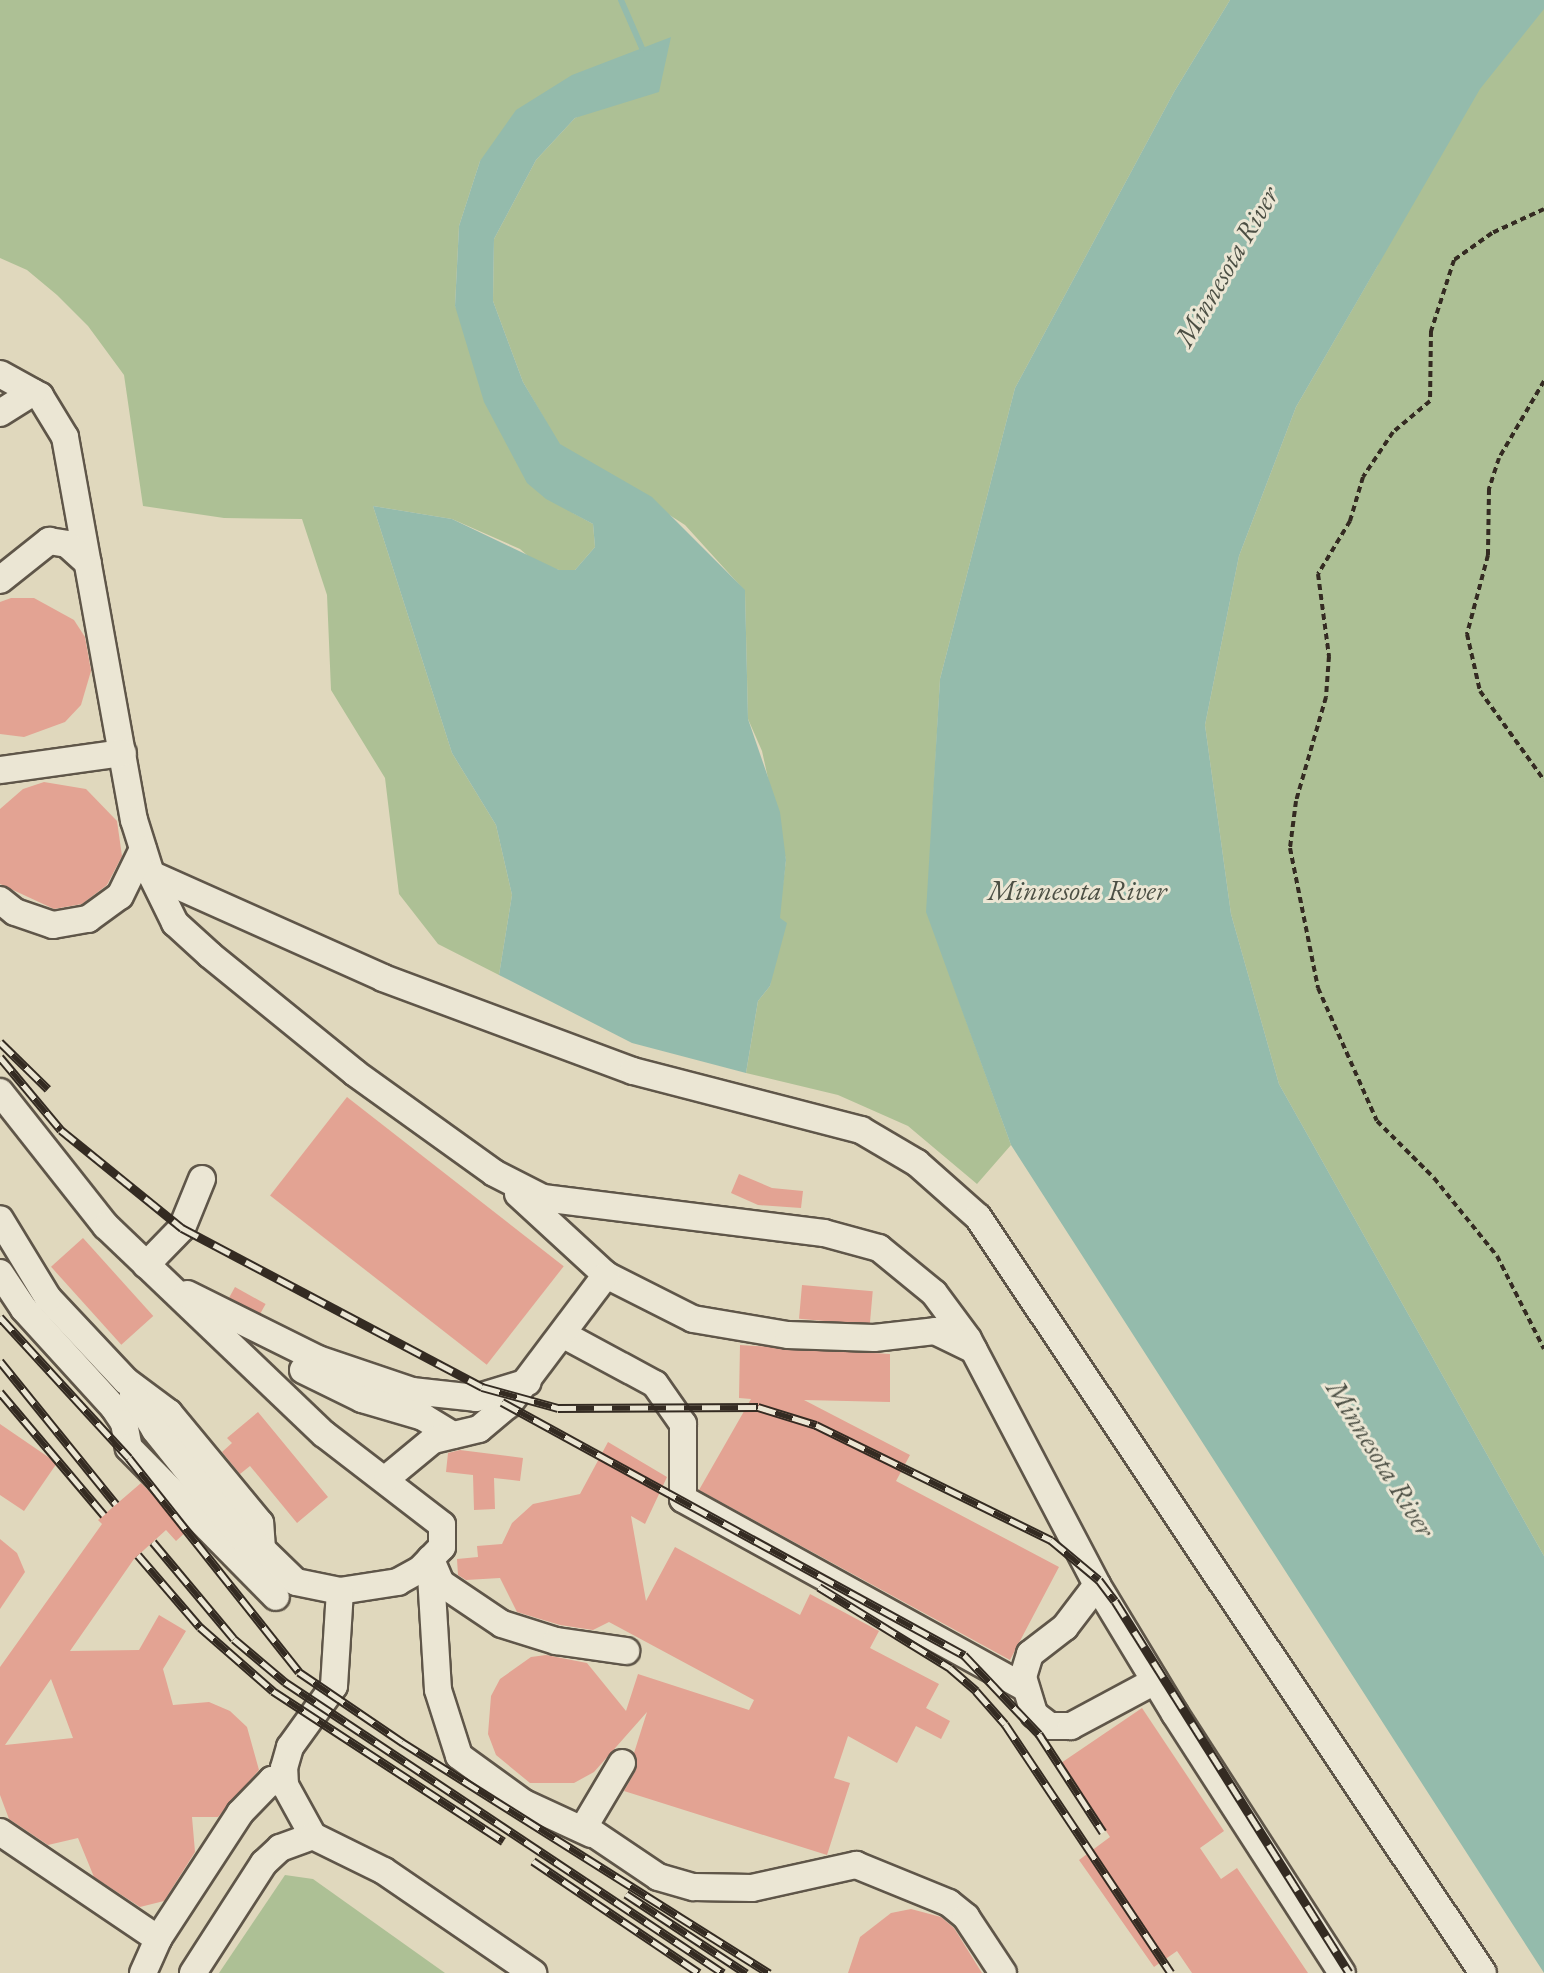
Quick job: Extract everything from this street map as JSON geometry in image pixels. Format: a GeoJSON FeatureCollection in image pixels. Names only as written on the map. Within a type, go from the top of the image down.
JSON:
{"type":"FeatureCollection","features":[{"type":"Feature","properties":{"kind":"lane"},"geometry":{"type":"LineString","coordinates":[[0,374],[33,392],[65,437],[123,753],[147,862],[175,923],[355,1073],[494,1173],[606,1275],[693,1319],[725,1327],[863,1338],[935,1331],[974,1350]]}},
{"type":"Feature","properties":{"kind":"lane"},"geometry":{"type":"LineString","coordinates":[[0,413],[33,392]]}},
{"type":"Feature","properties":{"kind":"lane"},"geometry":{"type":"LineString","coordinates":[[0,580],[49,541],[67,544],[88,563]]}},
{"type":"Feature","properties":{"kind":"lane"},"geometry":{"type":"LineString","coordinates":[[0,770],[123,753]]}},
{"type":"Feature","properties":{"kind":"lane"},"geometry":{"type":"LineString","coordinates":[[0,900],[15,912],[53,925],[88,919],[120,896],[147,862]]}},
{"type":"Feature","properties":{"kind":"lane"},"geometry":{"type":"LineString","coordinates":[[147,862],[383,978],[633,1071],[861,1130],[917,1163],[978,1217],[1483,1973]]}},
{"type":"Feature","properties":{"kind":"lane"},"geometry":{"type":"LineString","coordinates":[[0,1092],[106,1226],[324,1434],[387,1478],[442,1525],[442,1547],[398,1582],[340,1591],[296,1582],[262,1549],[260,1523],[169,1413],[126,1381],[48,1298],[0,1219]]}},
{"type":"Feature","properties":{"kind":"lane"},"geometry":{"type":"LineString","coordinates":[[494,1173],[543,1198],[824,1233],[879,1248],[934,1293],[974,1350],[1097,1585],[1342,1973]]}},
{"type":"Feature","properties":{"kind":"lane"},"geometry":{"type":"LineString","coordinates":[[162,1280],[202,1179]]}},
{"type":"Feature","properties":{"kind":"lane"},"geometry":{"type":"LineString","coordinates":[[0,1273],[24,1309],[114,1408],[124,1423],[129,1448],[276,1597]]}},
{"type":"Feature","properties":{"kind":"lane"},"geometry":{"type":"LineString","coordinates":[[387,1478],[433,1440],[479,1429],[528,1382],[606,1275]]}},
{"type":"Feature","properties":{"kind":"lane"},"geometry":{"type":"LineString","coordinates":[[162,1280],[318,1359],[412,1391],[476,1398],[528,1382]]}},
{"type":"Feature","properties":{"kind":"lane"},"geometry":{"type":"LineString","coordinates":[[162,1280],[311,1375],[389,1409],[423,1417],[453,1435]]}},
{"type":"Feature","properties":{"kind":"lane"},"geometry":{"type":"LineString","coordinates":[[934,1293],[943,1314],[935,1331]]}},
{"type":"Feature","properties":{"kind":"lane"},"geometry":{"type":"LineString","coordinates":[[564,1335],[655,1384],[683,1424],[683,1499],[1025,1688]]}},
{"type":"Feature","properties":{"kind":"lane"},"geometry":{"type":"LineString","coordinates":[[430,1559],[441,1583],[502,1624],[556,1641],[626,1651]]}},
{"type":"Feature","properties":{"kind":"lane"},"geometry":{"type":"LineString","coordinates":[[430,1559],[438,1690],[459,1756],[515,1798],[591,1834],[658,1877],[694,1887],[752,1888],[856,1865],[949,1903],[966,1917],[1003,1973]]}},
{"type":"Feature","properties":{"kind":"lane"},"geometry":{"type":"LineString","coordinates":[[1097,1585],[1065,1627],[1030,1654],[1025,1688],[1034,1714],[1050,1726],[1071,1726],[1155,1681]]}},
{"type":"Feature","properties":{"kind":"lane"},"geometry":{"type":"LineString","coordinates":[[340,1591],[334,1686],[290,1747],[285,1785],[313,1836],[384,1871],[533,1973]]}},
{"type":"Feature","properties":{"kind":"lane"},"geometry":{"type":"LineString","coordinates":[[591,1834],[584,1827],[622,1763]]}},
{"type":"Feature","properties":{"kind":"lane"},"geometry":{"type":"LineString","coordinates":[[143,1973],[158,1939],[240,1813],[272,1780],[285,1785]]}},
{"type":"Feature","properties":{"kind":"lane"},"geometry":{"type":"LineString","coordinates":[[0,1832],[158,1939]]}},
{"type":"Feature","properties":{"kind":"lane"},"geometry":{"type":"LineString","coordinates":[[193,1973],[264,1863],[280,1848],[313,1836]]}},
{"type":"Feature","properties":{"kind":"path"},"geometry":{"type":"LineString","coordinates":[[1544,209],[1492,233],[1454,260],[1431,331],[1430,401],[1393,432],[1363,477],[1350,521],[1318,574],[1329,656],[1326,697],[1296,801],[1290,848],[1318,988],[1377,1121],[1434,1178],[1497,1256],[1544,1349]]}},
{"type":"Feature","properties":{"kind":"path"},"geometry":{"type":"LineString","coordinates":[[1544,381],[1499,458],[1489,489],[1488,555],[1467,634],[1480,691],[1544,780]]}},
{"type":"Feature","properties":{"kind":"shaded area"},"geometry":{"type":"Polygon","coordinates":[[[0,0],[1230,0],[1174,92],[1015,388],[940,679],[927,912],[1011,1145],[977,1184],[908,1126],[838,1095],[746,1073],[758,1001],[770,986],[786,860],[762,751],[748,719],[745,591],[685,525],[559,444],[523,382],[493,301],[494,239],[536,160],[575,118],[665,76],[480,161],[459,226],[455,306],[573,513],[593,524],[595,547],[575,570],[559,570],[536,563],[520,549],[452,519],[373,506],[452,753],[496,825],[512,895],[499,975],[438,944],[399,894],[385,778],[331,690],[327,595],[302,519],[224,518],[143,506],[124,375],[88,326],[57,295],[27,270],[0,258],[0,0]]]}},
{"type":"Feature","properties":{"kind":"shaded area"},"geometry":{"type":"Polygon","coordinates":[[[1544,0],[1544,1556],[1279,1084],[1231,914],[1205,725],[1239,556],[1296,407],[1378,265],[1338,252],[1544,0]]]}},
{"type":"Feature","properties":{"kind":"shaded area"},"geometry":{"type":"Polygon","coordinates":[[[285,1875],[313,1879],[445,1973],[219,1973],[285,1875]]]}},
{"type":"Feature","properties":{"kind":"water","name":"Minnesota River"},"geometry":{"type":"Polygon","coordinates":[[[1230,0],[1544,0],[1544,9],[1480,89],[1296,407],[1239,556],[1205,725],[1231,914],[1279,1084],[1544,1556],[1544,1973],[1011,1145],[926,912],[940,679],[1015,388],[1174,92],[1230,0]]]}},
{"type":"Feature","properties":{"kind":"water"},"geometry":{"type":"Polygon","coordinates":[[[671,37],[659,92],[575,118],[536,160],[494,239],[493,301],[523,382],[560,444],[652,497],[745,590],[748,719],[780,812],[786,860],[780,918],[787,923],[770,986],[758,1001],[746,1073],[632,1043],[499,975],[512,895],[496,825],[452,753],[373,506],[452,519],[559,570],[575,570],[595,547],[593,524],[546,499],[527,483],[484,402],[455,306],[459,226],[480,161],[516,110],[572,75],[671,37]]]}},
{"type":"Feature","properties":{"kind":"building"},"geometry":{"type":"Polygon","coordinates":[[[11,598],[34,598],[74,620],[85,637],[91,671],[81,705],[65,722],[24,737],[0,734],[0,602],[11,598]]]}},
{"type":"Feature","properties":{"kind":"building"},"geometry":{"type":"Polygon","coordinates":[[[44,782],[86,789],[117,821],[122,856],[107,885],[82,904],[54,909],[0,884],[0,809],[23,789],[44,782]]]}},
{"type":"Feature","properties":{"kind":"building"},"geometry":{"type":"Polygon","coordinates":[[[347,1097],[564,1266],[487,1365],[270,1196],[347,1097]]]}},
{"type":"Feature","properties":{"kind":"building"},"geometry":{"type":"Polygon","coordinates":[[[739,1174],[772,1188],[803,1191],[801,1208],[758,1205],[731,1193],[739,1174]]]}},
{"type":"Feature","properties":{"kind":"building"},"geometry":{"type":"Polygon","coordinates":[[[83,1238],[153,1316],[121,1345],[51,1267],[83,1238]]]}},
{"type":"Feature","properties":{"kind":"building"},"geometry":{"type":"Polygon","coordinates":[[[802,1285],[873,1291],[870,1325],[799,1319],[802,1285]]]}},
{"type":"Feature","properties":{"kind":"building"},"geometry":{"type":"Polygon","coordinates":[[[235,1287],[266,1304],[260,1314],[229,1297],[235,1287]]]}},
{"type":"Feature","properties":{"kind":"building"},"geometry":{"type":"Polygon","coordinates":[[[740,1345],[890,1354],[890,1402],[804,1400],[910,1455],[896,1481],[1059,1567],[1010,1660],[699,1490],[751,1399],[739,1398],[740,1345]]]}},
{"type":"Feature","properties":{"kind":"building"},"geometry":{"type":"Polygon","coordinates":[[[258,1412],[328,1497],[297,1523],[250,1466],[240,1474],[222,1452],[232,1443],[227,1438],[258,1412]]]}},
{"type":"Feature","properties":{"kind":"building"},"geometry":{"type":"Polygon","coordinates":[[[0,1424],[57,1463],[24,1511],[0,1495],[0,1424]]]}},
{"type":"Feature","properties":{"kind":"building"},"geometry":{"type":"Polygon","coordinates":[[[608,1442],[667,1477],[645,1524],[631,1516],[646,1601],[675,1547],[800,1615],[810,1594],[879,1631],[870,1648],[939,1684],[926,1708],[950,1721],[941,1739],[916,1726],[897,1763],[848,1736],[834,1778],[850,1783],[827,1855],[624,1791],[636,1770],[634,1753],[647,1712],[594,1772],[574,1783],[530,1783],[496,1755],[488,1734],[491,1696],[500,1679],[531,1657],[546,1655],[587,1663],[626,1711],[638,1674],[749,1710],[754,1700],[609,1622],[593,1630],[560,1625],[517,1612],[500,1578],[466,1580],[458,1575],[457,1559],[478,1557],[477,1546],[502,1544],[512,1523],[533,1504],[580,1494],[608,1442]]]}},
{"type":"Feature","properties":{"kind":"building"},"geometry":{"type":"Polygon","coordinates":[[[460,1450],[523,1458],[520,1481],[494,1478],[495,1509],[474,1510],[473,1475],[446,1472],[448,1453],[460,1450]]]}},
{"type":"Feature","properties":{"kind":"building"},"geometry":{"type":"Polygon","coordinates":[[[141,1483],[188,1530],[176,1541],[166,1530],[134,1559],[70,1651],[139,1650],[159,1615],[186,1631],[163,1669],[173,1705],[209,1702],[230,1711],[247,1727],[259,1770],[218,1817],[192,1817],[195,1852],[164,1901],[140,1907],[94,1877],[78,1838],[48,1845],[9,1819],[0,1795],[0,1667],[102,1524],[98,1520],[141,1483]],[[51,1679],[5,1745],[73,1738],[51,1679]]]}},
{"type":"Feature","properties":{"kind":"building"},"geometry":{"type":"Polygon","coordinates":[[[0,1539],[17,1553],[25,1572],[0,1609],[0,1539]]]}},
{"type":"Feature","properties":{"kind":"building"},"geometry":{"type":"Polygon","coordinates":[[[1142,1708],[1224,1831],[1200,1848],[1221,1879],[1237,1868],[1308,1973],[1192,1973],[1177,1951],[1154,1967],[1079,1860],[1110,1837],[1061,1763],[1142,1708]]]}},
{"type":"Feature","properties":{"kind":"building"},"geometry":{"type":"Polygon","coordinates":[[[911,1909],[941,1917],[954,1928],[982,1973],[848,1973],[860,1937],[891,1913],[911,1909]]]}},
{"type":"Feature","properties":{"kind":"waterway"},"geometry":{"type":"LineString","coordinates":[[621,0],[642,48]]}},
{"type":"Feature","properties":{"kind":"railway"},"geometry":{"type":"LineString","coordinates":[[0,1042],[48,1089]]}},
{"type":"Feature","properties":{"kind":"railway"},"geometry":{"type":"LineString","coordinates":[[0,1057],[61,1130],[182,1228],[482,1387],[558,1408],[758,1407],[816,1425],[1051,1540],[1099,1580],[1115,1601],[1349,1973]]}},
{"type":"Feature","properties":{"kind":"railway"},"geometry":{"type":"LineString","coordinates":[[0,1317],[129,1458],[299,1672],[402,1742],[769,1973]]}},
{"type":"Feature","properties":{"kind":"railway"},"geometry":{"type":"LineString","coordinates":[[0,1361],[116,1504]]}},
{"type":"Feature","properties":{"kind":"railway"},"geometry":{"type":"LineString","coordinates":[[0,1392],[104,1515]]}},
{"type":"Feature","properties":{"kind":"railway"},"geometry":{"type":"LineString","coordinates":[[502,1402],[964,1655],[1039,1734],[1103,1832]]}},
{"type":"Feature","properties":{"kind":"railway"},"geometry":{"type":"LineString","coordinates":[[153,1542],[234,1639],[285,1682],[723,1973]]}},
{"type":"Feature","properties":{"kind":"railway"},"geometry":{"type":"LineString","coordinates":[[138,1555],[200,1627],[273,1691],[503,1841]]}},
{"type":"Feature","properties":{"kind":"railway"},"geometry":{"type":"LineString","coordinates":[[819,1587],[950,1668],[976,1691],[1005,1724],[1171,1973]]}},
{"type":"Feature","properties":{"kind":"railway"},"geometry":{"type":"LineString","coordinates":[[533,1861],[699,1973]]}},
{"type":"Feature","properties":{"kind":"railway"},"geometry":{"type":"LineString","coordinates":[[626,1894],[746,1973]]}}]}
